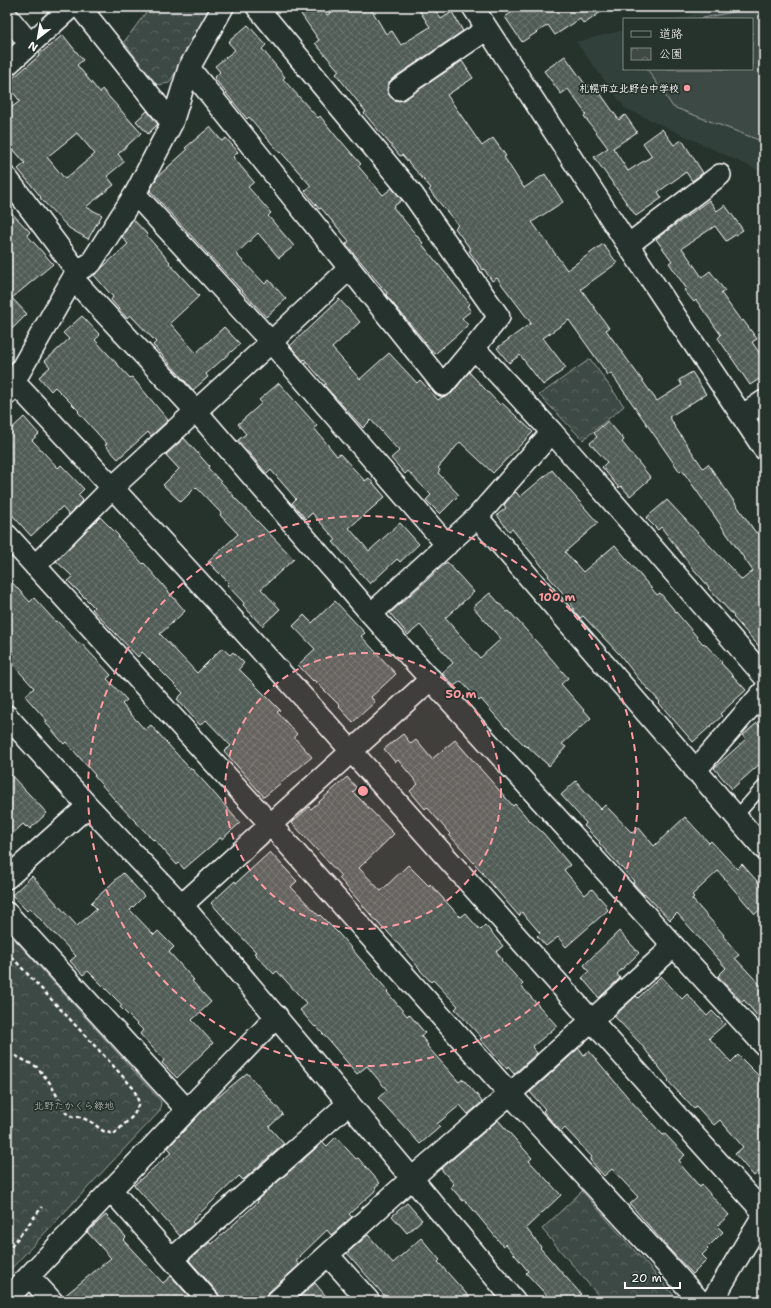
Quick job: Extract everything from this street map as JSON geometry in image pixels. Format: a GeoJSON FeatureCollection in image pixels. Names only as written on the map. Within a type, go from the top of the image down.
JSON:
{"type":"FeatureCollection","features":[{"type":"Feature","properties":{"kind":"street"},"geometry":{"type":"LineString","coordinates":[[7,65],[71,7]]}},
{"type":"Feature","properties":{"kind":"street"},"geometry":{"type":"LineString","coordinates":[[80,7],[172,122]]}},
{"type":"Feature","properties":{"kind":"street"},"geometry":{"type":"LineString","coordinates":[[223,7],[189,68],[172,122],[135,194],[91,263],[75,275],[10,388],[113,487],[352,750],[591,1021],[764,1214],[712,1301]]}},
{"type":"Feature","properties":{"kind":"street"},"geometry":{"type":"LineString","coordinates":[[189,68],[443,385],[499,317],[413,195],[257,7]]}},
{"type":"Feature","properties":{"kind":"street"},"geometry":{"type":"LineString","coordinates":[[475,8],[487,29],[628,246],[764,449]]}},
{"type":"Feature","properties":{"kind":"street"},"geometry":{"type":"LineString","coordinates":[[7,16],[30,44]]}},
{"type":"Feature","properties":{"kind":"street"},"geometry":{"type":"LineString","coordinates":[[399,89],[487,29]]}},
{"type":"Feature","properties":{"kind":"street"},"geometry":{"type":"LineString","coordinates":[[628,246],[720,175]]}},
{"type":"Feature","properties":{"kind":"street"},"geometry":{"type":"LineString","coordinates":[[10,187],[75,275],[196,411],[371,614],[764,1045]]}},
{"type":"Feature","properties":{"kind":"street"},"geometry":{"type":"LineString","coordinates":[[135,194],[271,342],[446,545]]}},
{"type":"Feature","properties":{"kind":"street"},"geometry":{"type":"LineString","coordinates":[[35,566],[113,487],[349,269]]}},
{"type":"Feature","properties":{"kind":"street"},"geometry":{"type":"LineString","coordinates":[[474,348],[552,432],[764,676]]}},
{"type":"Feature","properties":{"kind":"street"},"geometry":{"type":"LineString","coordinates":[[742,416],[764,401]]}},
{"type":"Feature","properties":{"kind":"street"},"geometry":{"type":"LineString","coordinates":[[371,614],[477,518],[552,432]]}},
{"type":"Feature","properties":{"kind":"street"},"geometry":{"type":"LineString","coordinates":[[477,518],[764,849]]}},
{"type":"Feature","properties":{"kind":"street"},"geometry":{"type":"LineString","coordinates":[[7,535],[270,824],[510,1094],[700,1301]]}},
{"type":"Feature","properties":{"kind":"street"},"geometry":{"type":"LineString","coordinates":[[182,905],[431,679]]}},
{"type":"Feature","properties":{"kind":"street"},"geometry":{"type":"LineString","coordinates":[[695,771],[764,691]]}},
{"type":"Feature","properties":{"kind":"street"},"geometry":{"type":"LineString","coordinates":[[7,716],[88,806],[182,905],[277,1016],[515,1301]]}},
{"type":"Feature","properties":{"kind":"street"},"geometry":{"type":"LineString","coordinates":[[7,878],[88,806]]}},
{"type":"Feature","properties":{"kind":"street"},"geometry":{"type":"LineString","coordinates":[[7,913],[187,1110]]}},
{"type":"Feature","properties":{"kind":"street"},"geometry":{"type":"LineString","coordinates":[[277,1301],[412,1178],[510,1094],[674,946]]}},
{"type":"Feature","properties":{"kind":"street"},"geometry":{"type":"LineString","coordinates":[[7,1299],[277,1016]]}},
{"type":"Feature","properties":{"kind":"street"},"geometry":{"type":"LineString","coordinates":[[172,1259],[349,1103]]}},
{"type":"Feature","properties":{"kind":"street"},"geometry":{"type":"LineString","coordinates":[[111,1190],[209,1301]]}},
{"type":"Feature","properties":{"kind":"street"},"geometry":{"type":"LineString","coordinates":[[328,1255],[369,1301]]}},
{"type":"Feature","properties":{"kind":"street"},"geometry":{"type":"LineString","coordinates":[[29,1276],[52,1301]]}},
{"type":"Feature","properties":{"kind":"lane"},"geometry":{"type":"LineString","coordinates":[[736,817],[764,785]]}},
{"type":"Feature","properties":{"kind":"path"},"geometry":{"type":"LineString","coordinates":[[7,952],[134,1089],[139,1103],[134,1115],[114,1134],[103,1131],[81,1117],[73,1117],[66,1113],[50,1083],[37,1067],[16,1056],[7,1055]]}},
{"type":"Feature","properties":{"kind":"path"},"geometry":{"type":"LineString","coordinates":[[7,1252],[42,1207]]}},
{"type":"Feature","properties":{"kind":"shaded area","name":"札幌市立北野台中学校"},"geometry":{"type":"Polygon","coordinates":[[[724,7],[764,7],[764,173],[625,108],[576,42],[623,30],[623,70],[753,70],[753,18],[677,18],[724,7]]]}},
{"type":"Feature","properties":{"kind":"green space"},"geometry":{"type":"Polygon","coordinates":[[[150,7],[215,7],[169,83],[157,85],[124,42],[150,7]]]}},
{"type":"Feature","properties":{"kind":"green space"},"geometry":{"type":"Polygon","coordinates":[[[755,7],[764,7],[764,142],[673,107],[648,70],[753,70],[753,18],[704,18],[755,7]]]}},
{"type":"Feature","properties":{"kind":"green space"},"geometry":{"type":"Polygon","coordinates":[[[590,359],[624,406],[583,440],[539,395],[590,359]]]}},
{"type":"Feature","properties":{"kind":"green space","name":"北野たかくら緑地"},"geometry":{"type":"Polygon","coordinates":[[[7,931],[161,1101],[160,1111],[7,1273],[7,931]]]}},
{"type":"Feature","properties":{"kind":"green space"},"geometry":{"type":"Polygon","coordinates":[[[582,1191],[679,1301],[603,1301],[542,1229],[582,1191]]]}},
{"type":"Feature","properties":{"kind":"building"},"geometry":{"type":"Polygon","coordinates":[[[296,7],[322,7],[327,15],[340,7],[370,7],[386,34],[392,31],[401,45],[430,27],[417,7],[433,7],[441,19],[452,12],[463,31],[392,79],[388,84],[387,90],[389,95],[394,100],[400,101],[405,99],[462,61],[473,78],[447,95],[482,146],[493,138],[506,156],[504,157],[524,188],[545,174],[563,202],[532,222],[567,270],[603,244],[617,263],[581,289],[609,328],[606,330],[657,401],[682,385],[679,380],[692,372],[706,394],[669,417],[703,468],[708,464],[756,533],[764,528],[764,652],[708,588],[709,587],[661,527],[658,530],[646,518],[667,500],[742,580],[753,571],[682,470],[680,472],[611,373],[608,375],[569,320],[543,338],[566,368],[543,385],[520,355],[509,363],[497,348],[531,323],[497,278],[492,281],[484,269],[483,270],[455,228],[458,225],[429,190],[431,188],[402,155],[400,156],[364,113],[366,112],[336,74],[339,71],[315,43],[319,40],[296,7]]]}},
{"type":"Feature","properties":{"kind":"building"},"geometry":{"type":"Polygon","coordinates":[[[520,7],[608,7],[584,24],[580,19],[555,35],[548,25],[522,42],[505,17],[520,7]]]}},
{"type":"Feature","properties":{"kind":"building"},"geometry":{"type":"Polygon","coordinates":[[[248,25],[266,45],[262,49],[285,77],[283,79],[318,118],[320,116],[361,164],[358,166],[383,195],[392,188],[402,200],[393,207],[470,304],[467,306],[471,311],[462,318],[468,325],[435,354],[346,244],[349,241],[321,208],[319,209],[305,191],[311,186],[249,117],[247,119],[214,78],[220,72],[215,66],[235,50],[228,42],[248,25]]]}},
{"type":"Feature","properties":{"kind":"building"},"geometry":{"type":"Polygon","coordinates":[[[63,35],[83,60],[77,65],[100,93],[102,89],[141,133],[118,154],[124,162],[107,176],[114,185],[86,207],[102,215],[88,239],[69,228],[40,198],[41,197],[18,169],[25,163],[7,142],[7,111],[20,101],[7,83],[39,56],[38,55],[63,35]],[[77,133],[47,157],[65,179],[95,154],[77,133]]]}},
{"type":"Feature","properties":{"kind":"building"},"geometry":{"type":"Polygon","coordinates":[[[565,56],[587,87],[593,83],[619,120],[625,115],[637,132],[613,148],[628,171],[652,156],[643,143],[662,129],[674,145],[682,140],[703,173],[692,181],[686,172],[658,192],[662,198],[636,216],[594,157],[608,148],[584,116],[586,114],[568,89],[561,94],[544,71],[565,56]]]}},
{"type":"Feature","properties":{"kind":"building"},"geometry":{"type":"Polygon","coordinates":[[[147,111],[158,124],[148,134],[136,121],[147,111]]]}},
{"type":"Feature","properties":{"kind":"building"},"geometry":{"type":"Polygon","coordinates":[[[210,127],[222,141],[226,138],[238,152],[233,157],[254,182],[248,187],[271,213],[268,216],[294,246],[279,258],[258,233],[236,254],[265,284],[269,280],[286,299],[266,317],[150,191],[157,177],[187,150],[185,148],[210,127]]]}},
{"type":"Feature","properties":{"kind":"building"},"geometry":{"type":"Polygon","coordinates":[[[709,200],[717,211],[725,205],[743,230],[726,241],[715,226],[682,248],[702,277],[710,271],[725,291],[721,293],[741,321],[743,320],[757,339],[752,342],[764,360],[764,376],[750,385],[718,338],[721,335],[696,300],[694,302],[684,290],[686,288],[669,263],[672,261],[656,239],[709,200]]]}},
{"type":"Feature","properties":{"kind":"building"},"geometry":{"type":"Polygon","coordinates":[[[7,208],[30,232],[27,235],[53,264],[12,298],[27,314],[7,334],[7,208]]]}},
{"type":"Feature","properties":{"kind":"building"},"geometry":{"type":"Polygon","coordinates":[[[133,219],[170,262],[169,263],[199,296],[170,323],[196,353],[224,327],[240,344],[206,374],[208,377],[193,390],[153,345],[156,342],[130,315],[127,318],[111,300],[113,297],[94,275],[128,244],[122,237],[133,219]]]}},
{"type":"Feature","properties":{"kind":"building"},"geometry":{"type":"Polygon","coordinates":[[[339,299],[360,322],[332,348],[360,379],[389,353],[417,383],[420,380],[438,400],[452,393],[469,372],[500,405],[502,403],[533,432],[493,473],[460,442],[438,468],[440,470],[438,473],[459,495],[440,514],[426,500],[431,495],[408,471],[405,474],[391,458],[399,451],[371,420],[363,428],[324,385],[326,384],[304,359],[303,361],[290,346],[339,299]]]}},
{"type":"Feature","properties":{"kind":"building"},"geometry":{"type":"Polygon","coordinates":[[[82,316],[100,335],[95,340],[130,378],[132,377],[168,420],[151,436],[148,432],[118,459],[105,445],[107,444],[78,412],[79,411],[55,387],[51,391],[39,377],[50,367],[45,361],[69,339],[63,333],[82,316]]]}},
{"type":"Feature","properties":{"kind":"building"},"geometry":{"type":"Polygon","coordinates":[[[279,383],[317,426],[314,428],[337,456],[340,454],[365,481],[369,478],[385,497],[349,528],[369,551],[400,523],[419,544],[400,562],[397,559],[370,584],[333,542],[336,540],[312,513],[306,519],[292,503],[296,499],[271,470],[267,474],[238,440],[246,434],[238,424],[262,403],[259,400],[279,383]]]}},
{"type":"Feature","properties":{"kind":"building"},"geometry":{"type":"Polygon","coordinates":[[[24,417],[39,434],[32,440],[58,468],[61,465],[84,489],[78,495],[83,500],[69,515],[62,507],[31,536],[7,509],[7,433],[24,417]]]}},
{"type":"Feature","properties":{"kind":"building"},"geometry":{"type":"Polygon","coordinates":[[[608,421],[624,440],[622,442],[651,478],[630,496],[621,486],[619,488],[602,467],[607,462],[590,443],[597,437],[594,433],[608,421]]]}},
{"type":"Feature","properties":{"kind":"building"},"geometry":{"type":"Polygon","coordinates":[[[184,438],[233,496],[294,559],[261,589],[280,609],[262,626],[243,605],[244,603],[227,585],[229,583],[208,562],[238,534],[220,515],[221,513],[196,487],[181,502],[163,485],[179,469],[166,455],[184,438]]]}},
{"type":"Feature","properties":{"kind":"building"},"geometry":{"type":"Polygon","coordinates":[[[552,470],[598,523],[565,552],[583,572],[615,545],[657,595],[660,593],[703,644],[704,643],[722,662],[721,663],[746,690],[720,714],[722,716],[693,742],[620,655],[583,616],[580,618],[569,600],[548,576],[549,575],[512,529],[509,531],[497,515],[506,508],[504,505],[513,494],[516,492],[520,497],[552,470]]]}},
{"type":"Feature","properties":{"kind":"building"},"geometry":{"type":"Polygon","coordinates":[[[100,517],[143,564],[144,563],[185,611],[160,634],[197,673],[222,648],[230,655],[233,652],[244,663],[239,669],[280,710],[277,712],[297,734],[294,737],[312,757],[264,797],[224,751],[231,746],[206,720],[200,725],[177,699],[183,693],[142,652],[138,657],[92,609],[94,607],[68,581],[73,577],[56,561],[100,517]]]}},
{"type":"Feature","properties":{"kind":"building"},"geometry":{"type":"Polygon","coordinates":[[[447,562],[474,592],[445,618],[480,658],[501,639],[473,607],[490,593],[507,612],[509,611],[568,678],[561,684],[591,718],[562,744],[566,747],[549,766],[527,746],[526,747],[507,727],[506,728],[481,699],[479,701],[461,681],[454,686],[442,673],[453,663],[420,625],[408,635],[390,613],[447,562]]]}},
{"type":"Feature","properties":{"kind":"building"},"geometry":{"type":"Polygon","coordinates":[[[7,577],[30,602],[34,598],[56,622],[57,621],[79,644],[81,643],[111,675],[107,679],[127,700],[122,704],[145,730],[151,725],[240,823],[184,869],[179,863],[177,865],[154,839],[153,840],[115,800],[66,742],[64,744],[45,722],[47,721],[25,696],[34,688],[7,658],[7,577]]]}},
{"type":"Feature","properties":{"kind":"building"},"geometry":{"type":"Polygon","coordinates":[[[335,601],[365,633],[361,636],[396,674],[371,697],[375,702],[353,722],[339,707],[340,706],[298,665],[315,649],[293,626],[304,615],[312,623],[335,601]]]}},
{"type":"Feature","properties":{"kind":"building"},"geometry":{"type":"Polygon","coordinates":[[[757,723],[764,730],[764,760],[732,789],[714,768],[746,739],[743,735],[757,723]]]}},
{"type":"Feature","properties":{"kind":"building"},"geometry":{"type":"Polygon","coordinates":[[[403,734],[411,744],[416,740],[432,759],[455,740],[513,806],[515,804],[544,834],[570,865],[564,870],[585,895],[592,889],[607,906],[606,907],[608,910],[566,947],[558,937],[546,946],[537,936],[540,933],[522,912],[519,916],[449,835],[450,834],[427,807],[425,809],[410,791],[418,784],[398,760],[395,762],[384,749],[403,734]]]}},
{"type":"Feature","properties":{"kind":"building"},"geometry":{"type":"Polygon","coordinates":[[[7,771],[47,813],[30,829],[23,824],[7,839],[7,771]]]}},
{"type":"Feature","properties":{"kind":"building"},"geometry":{"type":"Polygon","coordinates":[[[347,777],[357,788],[353,792],[394,834],[359,868],[381,891],[408,865],[429,886],[430,884],[460,917],[465,913],[480,930],[485,925],[503,946],[496,952],[502,959],[501,960],[523,984],[521,986],[557,1026],[532,1047],[537,1053],[514,1074],[508,1067],[507,1069],[480,1039],[482,1038],[455,1009],[458,1006],[433,980],[431,982],[420,970],[339,878],[341,876],[292,823],[309,807],[311,809],[347,777]]]}},
{"type":"Feature","properties":{"kind":"building"},"geometry":{"type":"Polygon","coordinates":[[[576,781],[601,809],[605,805],[632,833],[639,828],[654,846],[685,817],[709,843],[711,841],[737,869],[742,864],[764,889],[764,906],[755,914],[718,871],[692,895],[694,897],[692,899],[724,935],[723,936],[739,955],[735,958],[764,989],[764,1024],[744,1000],[742,1002],[718,976],[726,968],[677,913],[670,920],[633,883],[634,881],[584,826],[586,823],[561,795],[576,781]]]}},
{"type":"Feature","properties":{"kind":"building"},"geometry":{"type":"Polygon","coordinates":[[[270,852],[297,881],[291,887],[339,934],[388,991],[387,992],[407,1016],[409,1014],[425,1033],[421,1036],[428,1045],[427,1046],[459,1082],[463,1079],[478,1096],[482,1102],[468,1114],[460,1105],[437,1124],[440,1127],[420,1144],[378,1098],[387,1090],[367,1066],[357,1074],[316,1026],[315,1027],[300,1010],[307,1004],[277,971],[274,974],[254,953],[256,952],[211,903],[235,881],[236,883],[270,852]]]}},
{"type":"Feature","properties":{"kind":"building"},"geometry":{"type":"Polygon","coordinates":[[[123,873],[144,896],[130,910],[154,935],[158,931],[174,947],[169,952],[211,1002],[192,1020],[213,1043],[177,1078],[162,1063],[164,1060],[140,1034],[143,1030],[120,1007],[122,1005],[88,971],[83,975],[70,961],[76,956],[30,908],[27,911],[12,895],[32,876],[77,926],[97,909],[91,903],[123,873]]]}},
{"type":"Feature","properties":{"kind":"building"},"geometry":{"type":"Polygon","coordinates":[[[619,931],[639,953],[617,974],[620,978],[599,998],[582,978],[589,972],[584,965],[619,931]]]}},
{"type":"Feature","properties":{"kind":"building"},"geometry":{"type":"Polygon","coordinates":[[[661,976],[682,999],[687,994],[707,1016],[712,1011],[725,1024],[709,1038],[731,1062],[738,1055],[764,1081],[764,1167],[754,1176],[735,1154],[743,1147],[720,1120],[714,1125],[696,1106],[694,1109],[668,1081],[669,1080],[640,1043],[614,1016],[636,996],[638,998],[661,976]]]}},
{"type":"Feature","properties":{"kind":"building"},"geometry":{"type":"Polygon","coordinates":[[[579,1048],[584,1055],[589,1051],[631,1101],[663,1135],[665,1134],[685,1155],[679,1160],[681,1163],[680,1164],[700,1187],[702,1185],[729,1215],[717,1226],[723,1232],[702,1255],[707,1260],[693,1274],[630,1204],[638,1197],[612,1169],[604,1176],[590,1160],[592,1157],[565,1128],[561,1132],[543,1111],[545,1109],[530,1092],[579,1048]]]}},
{"type":"Feature","properties":{"kind":"building"},"geometry":{"type":"Polygon","coordinates":[[[247,1073],[283,1114],[269,1127],[284,1144],[243,1180],[239,1176],[198,1215],[192,1222],[194,1224],[180,1236],[134,1185],[172,1152],[168,1148],[207,1106],[247,1073]]]}},
{"type":"Feature","properties":{"kind":"building"},"geometry":{"type":"Polygon","coordinates":[[[498,1120],[532,1158],[529,1161],[561,1195],[526,1228],[541,1247],[540,1248],[581,1294],[573,1301],[552,1301],[526,1273],[528,1271],[506,1244],[503,1246],[465,1200],[463,1201],[456,1193],[451,1187],[454,1184],[441,1169],[498,1120]]]}},
{"type":"Feature","properties":{"kind":"building"},"geometry":{"type":"Polygon","coordinates":[[[336,1137],[356,1159],[358,1158],[380,1183],[375,1187],[377,1189],[349,1214],[352,1217],[331,1235],[327,1230],[300,1256],[301,1257],[296,1261],[299,1265],[269,1292],[265,1301],[221,1301],[218,1293],[189,1260],[210,1242],[212,1244],[258,1202],[257,1200],[323,1142],[327,1146],[336,1137]]]}},
{"type":"Feature","properties":{"kind":"building"},"geometry":{"type":"Polygon","coordinates":[[[407,1203],[422,1220],[407,1233],[392,1216],[407,1203]]]}},
{"type":"Feature","properties":{"kind":"building"},"geometry":{"type":"Polygon","coordinates":[[[106,1215],[126,1237],[123,1240],[163,1283],[171,1276],[193,1301],[64,1301],[63,1297],[111,1258],[87,1232],[106,1215]]]}},
{"type":"Feature","properties":{"kind":"building"},"geometry":{"type":"Polygon","coordinates":[[[368,1235],[393,1263],[421,1238],[440,1260],[438,1262],[473,1301],[389,1301],[347,1253],[368,1235]]]}},
{"type":"Feature","properties":{"kind":"building"},"geometry":{"type":"Polygon","coordinates":[[[315,1283],[330,1301],[295,1301],[315,1283]]]}},
{"type":"Feature","properties":{"kind":"place","name":"札幌市立北野台中学校"},"geometry":{"type":"Point","coordinates":[687,88]}}]}
